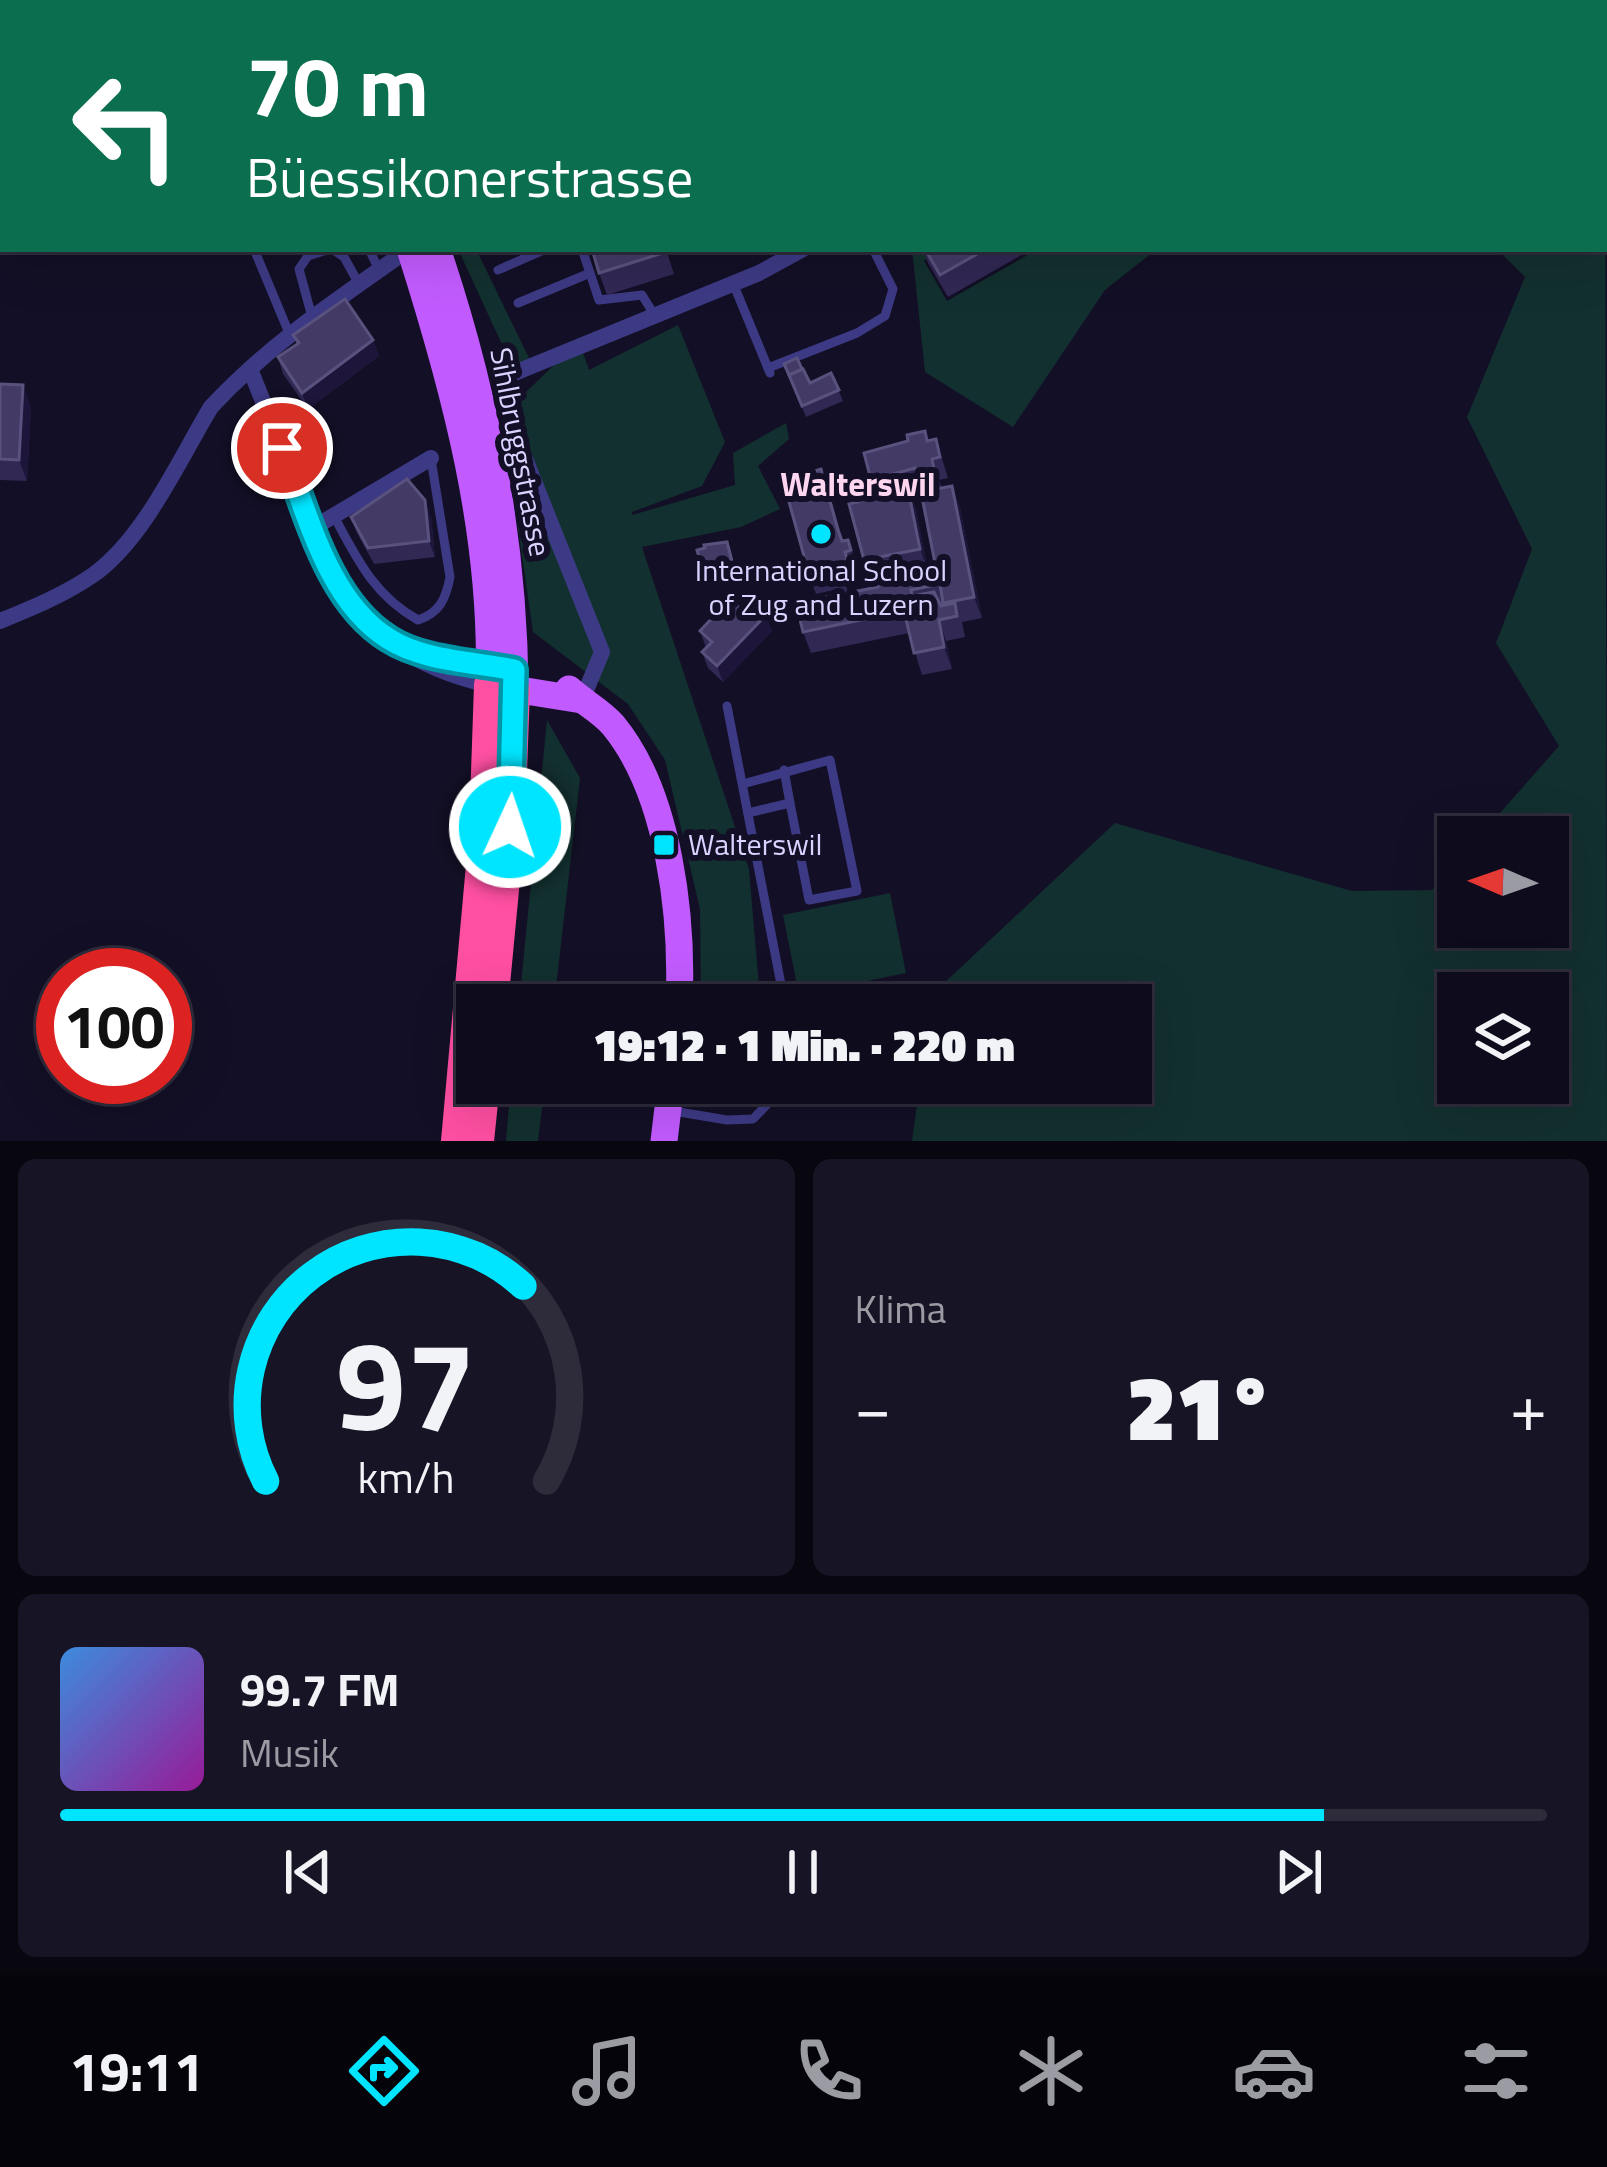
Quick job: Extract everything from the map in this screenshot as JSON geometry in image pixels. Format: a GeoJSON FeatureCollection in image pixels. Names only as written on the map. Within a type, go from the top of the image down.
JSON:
{"type":"FeatureCollection","features":[{"type":"Feature","properties":{"kind":"highway"},"geometry":{"type":"LineString","coordinates":[[495,984],[510,827],[502,677]]}},
{"type":"Feature","properties":{"kind":"highway"},"geometry":{"type":"LineString","coordinates":[[457,1141],[502,677]]}},
{"type":"Feature","properties":{"kind":"highway"},"geometry":{"type":"LineString","coordinates":[[479,1141],[483,1104]]}},
{"type":"Feature","properties":{"kind":"main road","name":"Sihlbruggstrasse"},"geometry":{"type":"LineString","coordinates":[[438,252],[462,325],[497,486],[508,561],[502,677]]}},
{"type":"Feature","properties":{"kind":"main road","name":"Sihlbruggstrasse"},"geometry":{"type":"LineString","coordinates":[[403,254],[438,335],[473,488],[502,677]]}},
{"type":"Feature","properties":{"kind":"main road"},"geometry":{"type":"LineString","coordinates":[[502,677],[581,700],[604,715],[629,746],[660,828],[678,917],[679,984]]}},
{"type":"Feature","properties":{"kind":"main road"},"geometry":{"type":"LineString","coordinates":[[664,1141],[668,1104]]}},
{"type":"Feature","properties":{"kind":"street"},"geometry":{"type":"LineString","coordinates":[[581,700],[602,652],[508,416],[500,380],[797,252]]}},
{"type":"Feature","properties":{"kind":"street"},"geometry":{"type":"LineString","coordinates":[[0,621],[96,573],[131,538],[212,407],[289,333],[403,254]]}},
{"type":"Feature","properties":{"kind":"street"},"geometry":{"type":"LineString","coordinates":[[250,369],[344,592],[412,660],[433,670],[502,677]]}},
{"type":"Feature","properties":{"kind":"street"},"geometry":{"type":"LineString","coordinates":[[314,528],[431,458]]}},
{"type":"Feature","properties":{"kind":"lane"},"geometry":{"type":"LineString","coordinates":[[255,252],[289,333]]}},
{"type":"Feature","properties":{"kind":"lane"},"geometry":{"type":"LineString","coordinates":[[312,317],[299,268],[308,256],[321,252]]}},
{"type":"Feature","properties":{"kind":"lane"},"geometry":{"type":"LineString","coordinates":[[336,252],[344,257],[359,284]]}},
{"type":"Feature","properties":{"kind":"lane"},"geometry":{"type":"LineString","coordinates":[[370,252],[379,270]]}},
{"type":"Feature","properties":{"kind":"lane"},"geometry":{"type":"LineString","coordinates":[[498,270],[539,252]]}},
{"type":"Feature","properties":{"kind":"lane"},"geometry":{"type":"LineString","coordinates":[[583,252],[599,300],[642,295],[655,316]]}},
{"type":"Feature","properties":{"kind":"lane"},"geometry":{"type":"LineString","coordinates":[[734,283],[769,370],[885,316],[893,289],[874,252]]}},
{"type":"Feature","properties":{"kind":"lane"},"geometry":{"type":"LineString","coordinates":[[518,303],[590,273]]}},
{"type":"Feature","properties":{"kind":"lane"},"geometry":{"type":"LineString","coordinates":[[334,518],[368,578],[391,605],[418,620],[433,616],[447,596],[449,577],[431,458]]}},
{"type":"Feature","properties":{"kind":"lane"},"geometry":{"type":"LineString","coordinates":[[728,706],[780,984]]}},
{"type":"Feature","properties":{"kind":"lane"},"geometry":{"type":"LineString","coordinates":[[743,784],[784,770],[830,760],[857,891],[809,900],[784,770]]}},
{"type":"Feature","properties":{"kind":"lane"},"geometry":{"type":"LineString","coordinates":[[748,813],[790,803]]}},
{"type":"Feature","properties":{"kind":"lane"},"geometry":{"type":"LineString","coordinates":[[687,1104],[727,1120],[753,1119],[767,1104]]}},
{"type":"Feature","properties":{"kind":"green space"},"geometry":{"type":"Polygon","coordinates":[[[459,252],[477,252],[530,360],[512,366],[459,252]]]}},
{"type":"Feature","properties":{"kind":"green space"},"geometry":{"type":"Polygon","coordinates":[[[912,252],[934,252],[924,261],[947,301],[1033,252],[1153,252],[1105,290],[1013,427],[925,372],[912,252]]]}},
{"type":"Feature","properties":{"kind":"green space"},"geometry":{"type":"Polygon","coordinates":[[[1500,252],[1605,252],[1607,1141],[912,1141],[917,1104],[1152,1104],[1152,984],[943,984],[1115,823],[1352,891],[1432,890],[1437,884],[1437,948],[1569,948],[1569,816],[1497,816],[1559,746],[1496,643],[1532,549],[1467,417],[1525,277],[1500,252]]]}},
{"type":"Feature","properties":{"kind":"green space"},"geometry":{"type":"Polygon","coordinates":[[[678,325],[725,442],[702,486],[632,515],[735,485],[733,453],[786,423],[789,439],[758,466],[780,509],[741,527],[642,547],[749,869],[759,984],[701,984],[700,909],[665,760],[628,704],[533,632],[502,415],[579,341],[589,370],[678,325]]]}},
{"type":"Feature","properties":{"kind":"green space"},"geometry":{"type":"Polygon","coordinates":[[[547,720],[580,778],[556,984],[521,984],[547,720]]]}},
{"type":"Feature","properties":{"kind":"green space"},"geometry":{"type":"Polygon","coordinates":[[[890,893],[906,973],[852,984],[797,984],[783,915],[890,893]]]}},
{"type":"Feature","properties":{"kind":"green space"},"geometry":{"type":"Polygon","coordinates":[[[509,1104],[542,1104],[538,1141],[506,1141],[509,1104]]]}},
{"type":"Feature","properties":{"kind":"building"},"geometry":{"type":"Polygon","coordinates":[[[593,252],[666,252],[599,273],[593,252]]]}},
{"type":"Feature","properties":{"kind":"building"},"geometry":{"type":"Polygon","coordinates":[[[927,252],[981,252],[940,275],[927,252]]]}},
{"type":"Feature","properties":{"kind":"building"},"geometry":{"type":"Polygon","coordinates":[[[345,299],[373,340],[302,393],[278,357],[299,343],[293,335],[345,299]]]}},
{"type":"Feature","properties":{"kind":"building"},"geometry":{"type":"Polygon","coordinates":[[[797,358],[802,369],[789,375],[784,364],[797,358]]]}},
{"type":"Feature","properties":{"kind":"building"},"geometry":{"type":"Polygon","coordinates":[[[803,369],[810,383],[831,373],[839,390],[802,406],[789,375],[803,369]]]}},
{"type":"Feature","properties":{"kind":"building"},"geometry":{"type":"Polygon","coordinates":[[[0,384],[23,385],[19,460],[0,459],[0,384]]]}},
{"type":"Feature","properties":{"kind":"building"},"geometry":{"type":"Polygon","coordinates":[[[925,431],[927,441],[936,439],[940,457],[932,459],[934,469],[917,473],[915,468],[871,480],[864,453],[908,441],[907,435],[925,431]]]}},
{"type":"Feature","properties":{"kind":"building"},"geometry":{"type":"Polygon","coordinates":[[[821,469],[842,541],[848,540],[851,550],[845,552],[849,567],[840,570],[842,578],[835,580],[833,572],[810,578],[783,480],[821,469]]]}},
{"type":"Feature","properties":{"kind":"building"},"geometry":{"type":"Polygon","coordinates":[[[407,479],[425,500],[429,541],[368,548],[351,517],[407,479]]]}},
{"type":"Feature","properties":{"kind":"building"},"geometry":{"type":"Polygon","coordinates":[[[952,486],[974,597],[943,603],[940,584],[911,590],[912,596],[934,592],[941,606],[955,603],[957,616],[939,620],[944,647],[914,653],[904,611],[803,632],[796,603],[878,587],[877,581],[936,568],[921,492],[952,486]]]}},
{"type":"Feature","properties":{"kind":"building"},"geometry":{"type":"Polygon","coordinates":[[[908,489],[920,549],[864,560],[849,504],[908,489]]]}},
{"type":"Feature","properties":{"kind":"building"},"geometry":{"type":"Polygon","coordinates":[[[727,542],[733,565],[704,573],[697,550],[727,542]]]}},
{"type":"Feature","properties":{"kind":"building"},"geometry":{"type":"Polygon","coordinates":[[[730,599],[742,610],[752,601],[766,615],[717,666],[702,652],[712,642],[700,631],[730,599]]]}},
{"type":"Feature","properties":{"kind":"place","name":"International School of Zug and Luzern"},"geometry":{"type":"Point","coordinates":[821,534]}},
{"type":"Feature","properties":{"kind":"place","name":"Walterswil"},"geometry":{"type":"Point","coordinates":[664,845]}},
{"type":"Feature","properties":{"kind":"district","name":"Walterswil"},"geometry":{"type":"Point","coordinates":[858,484]}},
{"type":"Feature","properties":{"kind":"route"},"geometry":{"type":"LineString","coordinates":[[282,448],[328,564],[364,618],[390,640],[417,650],[514,670],[510,827]]}}]}
